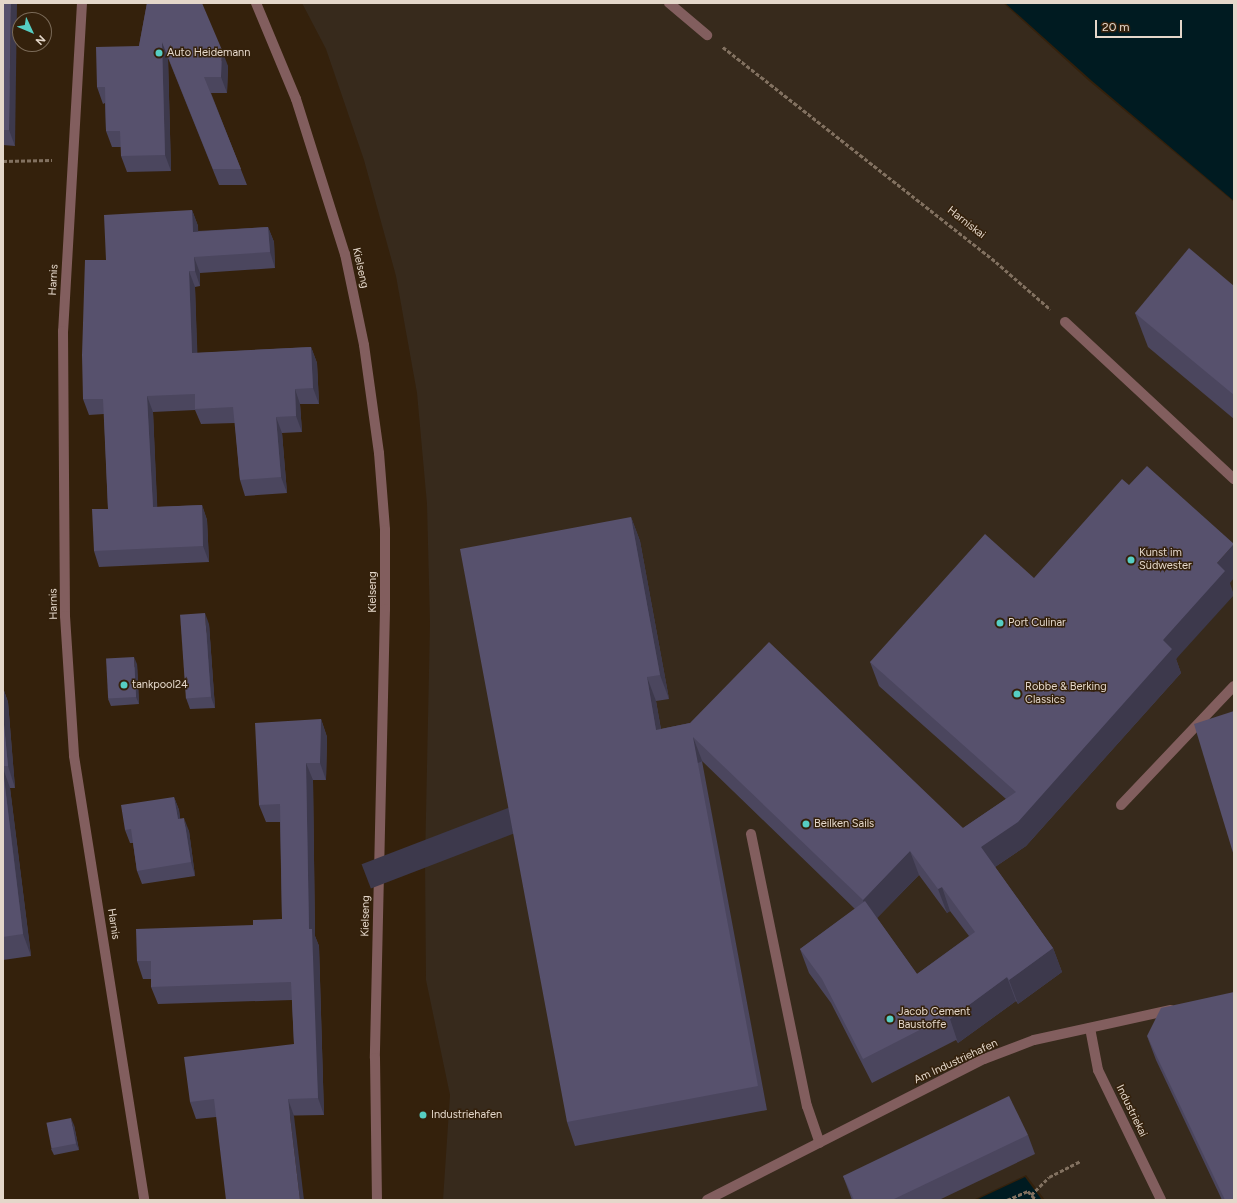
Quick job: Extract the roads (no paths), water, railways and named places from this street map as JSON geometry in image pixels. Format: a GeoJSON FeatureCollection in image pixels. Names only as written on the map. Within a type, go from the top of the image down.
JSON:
{"type":"FeatureCollection","features":[{"type":"Feature","properties":{"kind":"street","name":"Harnis"},"geometry":{"type":"LineString","coordinates":[[82,3],[64,331],[66,624],[74,756],[144,1200]]}},
{"type":"Feature","properties":{"kind":"street","name":"Kielseng"},"geometry":{"type":"LineString","coordinates":[[256,3],[296,99],[345,254],[364,345],[379,453],[385,530],[385,609],[375,1058],[377,1200]]}},
{"type":"Feature","properties":{"kind":"street"},"geometry":{"type":"LineString","coordinates":[[669,3],[706,35]]}},
{"type":"Feature","properties":{"kind":"street"},"geometry":{"type":"LineString","coordinates":[[1065,322],[1234,479]]}},
{"type":"Feature","properties":{"kind":"street"},"geometry":{"type":"LineString","coordinates":[[1121,805],[1234,686]]}},
{"type":"Feature","properties":{"kind":"street"},"geometry":{"type":"LineString","coordinates":[[751,834],[807,1106],[820,1143]]}},
{"type":"Feature","properties":{"kind":"street","name":"Am Industriehafen"},"geometry":{"type":"LineString","coordinates":[[713,1199],[984,1059],[1034,1040],[1181,1008]]}},
{"type":"Feature","properties":{"kind":"street","name":"Industriekai"},"geometry":{"type":"LineString","coordinates":[[1090,1028],[1098,1070],[1161,1200]]}},
{"type":"Feature","properties":{"kind":"water"},"geometry":{"type":"Polygon","coordinates":[[[1005,3],[1234,3],[1234,201],[1092,81],[1005,3]]]}},
{"type":"Feature","properties":{"kind":"water"},"geometry":{"type":"Polygon","coordinates":[[[1025,1177],[1042,1200],[976,1200],[1025,1177]]]}},
{"type":"Feature","properties":{"kind":"place","name":"Auto Heidemann"},"geometry":{"type":"Point","coordinates":[159,53]}},
{"type":"Feature","properties":{"kind":"place","name":"Kunst im Südwester"},"geometry":{"type":"Point","coordinates":[1131,560]}},
{"type":"Feature","properties":{"kind":"place","name":"Port Culinar"},"geometry":{"type":"Point","coordinates":[1000,623]}},
{"type":"Feature","properties":{"kind":"place","name":"tankpool24"},"geometry":{"type":"Point","coordinates":[124,685]}},
{"type":"Feature","properties":{"kind":"place","name":"Robbe & Berking Classics"},"geometry":{"type":"Point","coordinates":[1017,694]}},
{"type":"Feature","properties":{"kind":"place","name":"Beilken Sails"},"geometry":{"type":"Point","coordinates":[806,824]}},
{"type":"Feature","properties":{"kind":"place","name":"Jacob Cement Baustoffe"},"geometry":{"type":"Point","coordinates":[890,1019]}},
{"type":"Feature","properties":{"kind":"place","name":"Industriehafen"},"geometry":{"type":"Point","coordinates":[423,1115]}}]}
